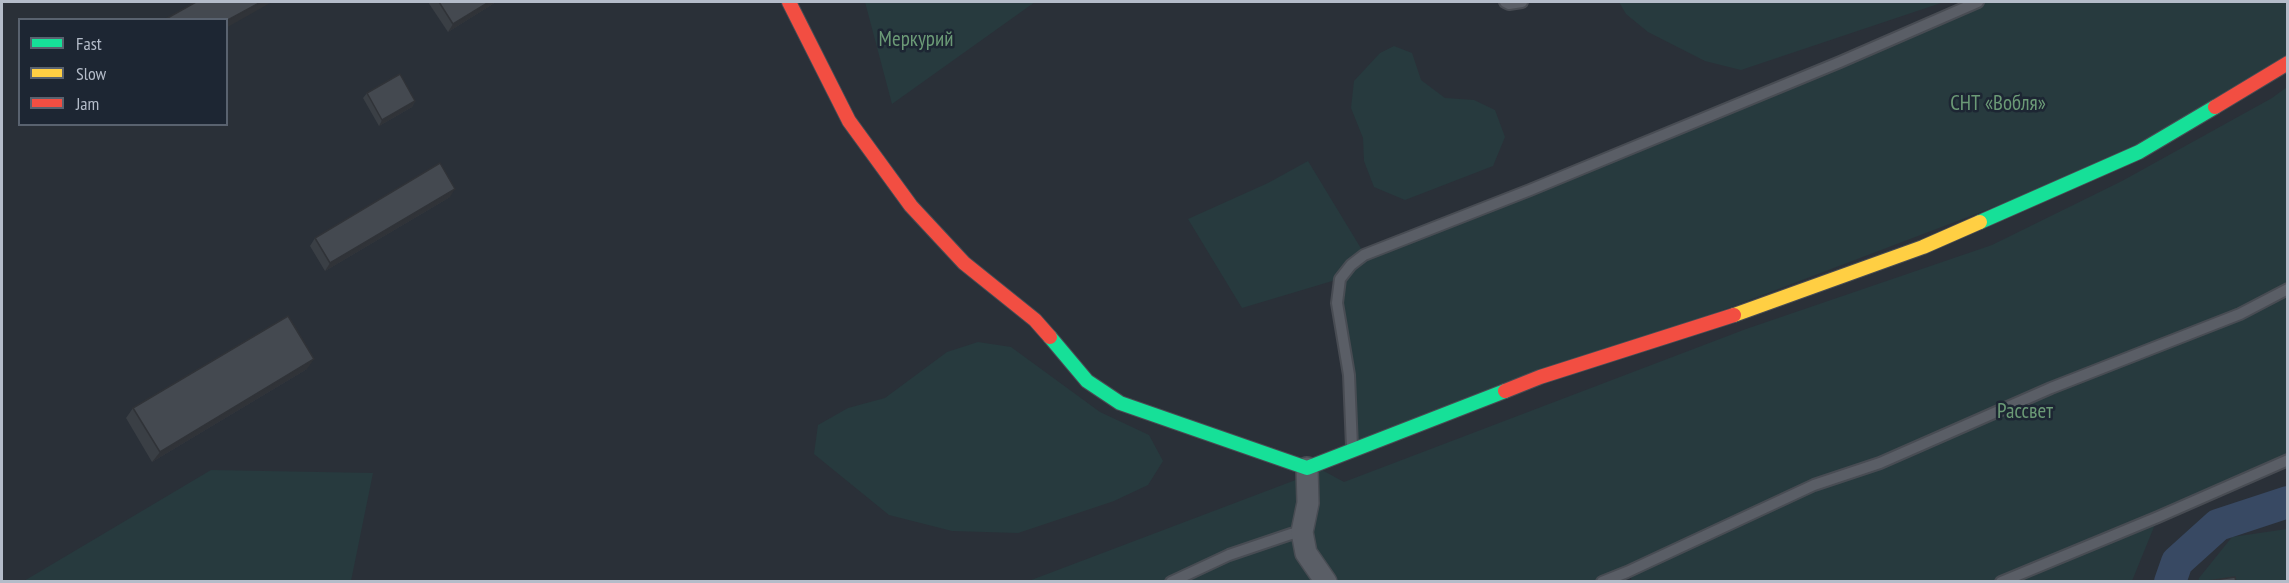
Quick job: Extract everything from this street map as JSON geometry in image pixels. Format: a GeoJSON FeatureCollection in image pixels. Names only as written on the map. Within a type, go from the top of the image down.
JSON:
{"type":"FeatureCollection","features":[{"type":"Feature","properties":{"kind":"street"},"geometry":{"type":"LineString","coordinates":[[789,2],[849,121],[910,206],[964,263],[1035,320],[1087,381],[1120,403],[1308,468],[1540,377],[1697,328],[1923,247],[2139,152],[2288,63]]}},
{"type":"Feature","properties":{"kind":"street"},"geometry":{"type":"LineString","coordinates":[[1308,468],[1308,503],[1302,532],[1306,553],[1326,582]]}},
{"type":"Feature","properties":{"kind":"lane"},"geometry":{"type":"LineString","coordinates":[[1505,2],[1509,4],[1522,2]]}},
{"type":"Feature","properties":{"kind":"lane"},"geometry":{"type":"LineString","coordinates":[[1352,451],[1349,375],[1337,303],[1340,279],[1351,265],[1364,255],[1707,117],[1978,2]]}},
{"type":"Feature","properties":{"kind":"lane"},"geometry":{"type":"LineString","coordinates":[[1602,582],[1630,577],[1815,485],[1880,463],[2051,388],[2240,314],[2288,289]]}},
{"type":"Feature","properties":{"kind":"lane"},"geometry":{"type":"LineString","coordinates":[[2001,582],[2288,460]]}},
{"type":"Feature","properties":{"kind":"lane"},"geometry":{"type":"LineString","coordinates":[[1171,582],[1229,555],[1302,532]]}},
{"type":"Feature","properties":{"kind":"green space","name":"Меркурий"},"geometry":{"type":"Polygon","coordinates":[[[865,2],[1035,2],[892,104],[865,2]]]}},
{"type":"Feature","properties":{"kind":"green space"},"geometry":{"type":"Polygon","coordinates":[[[1619,2],[1944,2],[1741,70],[1705,61],[1648,32],[1626,14],[1619,2]]]}},
{"type":"Feature","properties":{"kind":"green space","name":"СНТ «Вобля»"},"geometry":{"type":"Polygon","coordinates":[[[1978,2],[2287,2],[2287,63],[2139,152],[1352,451],[1339,279],[1242,308],[1188,219],[1268,183],[1308,161],[1365,255],[1978,2]]]}},
{"type":"Feature","properties":{"kind":"green space"},"geometry":{"type":"Polygon","coordinates":[[[1394,46],[1412,53],[1421,80],[1445,98],[1474,100],[1495,110],[1505,137],[1493,166],[1405,200],[1374,187],[1364,161],[1363,138],[1351,108],[1354,81],[1380,53],[1394,46]]]}},
{"type":"Feature","properties":{"kind":"green space","name":"Рассвет"},"geometry":{"type":"Polygon","coordinates":[[[2287,87],[2287,460],[2158,517],[2132,581],[1633,582],[1627,572],[1602,582],[1026,582],[1322,470],[1344,482],[1746,329],[1992,245],[2122,181],[2272,98],[2287,87]]]}},
{"type":"Feature","properties":{"kind":"green space"},"geometry":{"type":"Polygon","coordinates":[[[978,342],[1011,347],[1100,412],[1149,435],[1163,461],[1148,485],[1114,501],[1018,533],[952,531],[889,515],[814,454],[818,425],[848,408],[885,398],[947,352],[978,342]]]}},
{"type":"Feature","properties":{"kind":"green space"},"geometry":{"type":"Polygon","coordinates":[[[211,470],[373,473],[351,581],[24,581],[211,470]]]}},
{"type":"Feature","properties":{"kind":"green space"},"geometry":{"type":"Polygon","coordinates":[[[2287,529],[2287,581],[2198,582],[2232,537],[2287,529]]]}},
{"type":"Feature","properties":{"kind":"building"},"geometry":{"type":"Polygon","coordinates":[[[196,2],[261,2],[228,20],[228,18],[168,18],[196,2]]]}},
{"type":"Feature","properties":{"kind":"building"},"geometry":{"type":"Polygon","coordinates":[[[439,2],[489,2],[453,24],[439,2]]]}},
{"type":"Feature","properties":{"kind":"building"},"geometry":{"type":"Polygon","coordinates":[[[400,74],[415,101],[382,120],[367,93],[400,74]]]}},
{"type":"Feature","properties":{"kind":"building"},"geometry":{"type":"Polygon","coordinates":[[[440,163],[455,189],[330,263],[315,238],[440,163]]]}},
{"type":"Feature","properties":{"kind":"building"},"geometry":{"type":"Polygon","coordinates":[[[288,316],[314,359],[160,452],[133,408],[288,316]]]}},
{"type":"Feature","properties":{"kind":"building"},"geometry":{"type":"Polygon","coordinates":[[[2235,577],[2236,582],[2208,581],[2235,577]]]}},
{"type":"Feature","properties":{"kind":"waterway"},"geometry":{"type":"LineString","coordinates":[[2170,582],[2177,562],[2218,525],[2288,502]]}},
{"type":"Feature","properties":{"kind":"traffic: fast"},"geometry":{"type":"LineString","coordinates":[[1980,222],[2139,152],[2215,107]]}},
{"type":"Feature","properties":{"kind":"traffic: fast"},"geometry":{"type":"LineString","coordinates":[[1050,337],[1087,381],[1120,403],[1307,468],[1505,391]]}},
{"type":"Feature","properties":{"kind":"traffic: slow"},"geometry":{"type":"LineString","coordinates":[[1734,315],[1923,247],[1980,222]]}},
{"type":"Feature","properties":{"kind":"traffic: jam"},"geometry":{"type":"LineString","coordinates":[[789,2],[849,121],[911,206],[964,263],[1035,320],[1050,337]]}},
{"type":"Feature","properties":{"kind":"traffic: jam"},"geometry":{"type":"LineString","coordinates":[[2215,107],[2288,63]]}},
{"type":"Feature","properties":{"kind":"traffic: jam"},"geometry":{"type":"LineString","coordinates":[[1505,391],[1540,377],[1734,315]]}}]}
